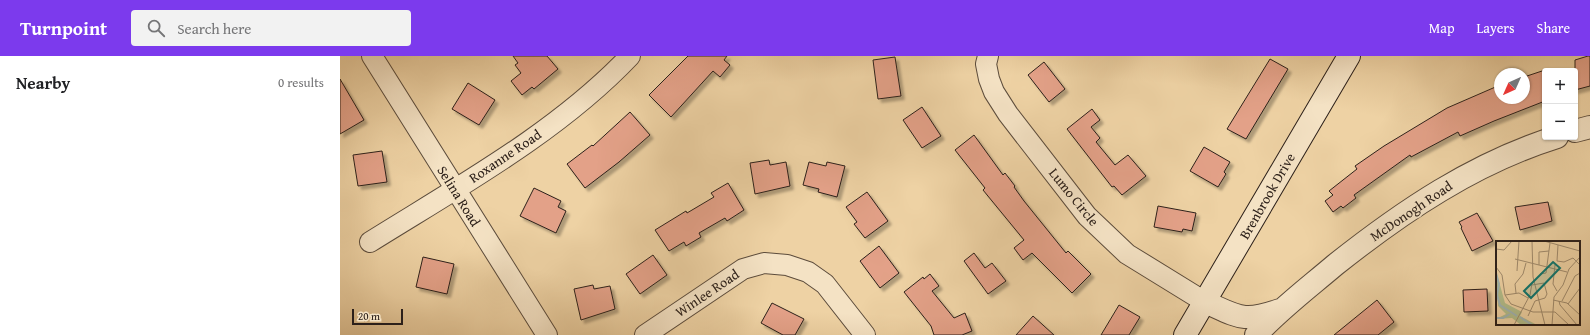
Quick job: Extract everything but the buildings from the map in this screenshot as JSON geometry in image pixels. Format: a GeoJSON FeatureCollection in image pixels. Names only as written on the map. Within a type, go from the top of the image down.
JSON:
{"type":"FeatureCollection","features":[{"type":"Feature","properties":{"kind":"street","name":"Selina Road"},"geometry":{"type":"LineString","coordinates":[[372,56],[547,335]]}},
{"type":"Feature","properties":{"kind":"street","name":"Roxanne Road"},"geometry":{"type":"LineString","coordinates":[[370,242],[455,189],[558,120],[595,90],[630,56]]}},
{"type":"Feature","properties":{"kind":"street","name":"Lumo Circle"},"geometry":{"type":"LineString","coordinates":[[988,56],[986,64],[989,79],[994,92],[1008,114],[1086,216],[1127,254],[1205,302]]}},
{"type":"Feature","properties":{"kind":"street","name":"Brenbrook Drive"},"geometry":{"type":"LineString","coordinates":[[1185,335],[1349,56]]}},
{"type":"Feature","properties":{"kind":"street"},"geometry":{"type":"LineString","coordinates":[[1578,130],[1590,126]]}},
{"type":"Feature","properties":{"kind":"street","name":"McDonogh Road"},"geometry":{"type":"LineString","coordinates":[[1256,335],[1280,310],[1373,235],[1443,188],[1484,166],[1549,140]]}},
{"type":"Feature","properties":{"kind":"street","name":"Winlee Road"},"geometry":{"type":"LineString","coordinates":[[645,335],[738,272],[764,263],[787,265],[808,272],[825,284],[865,335]]}},
{"type":"Feature","properties":{"kind":"street","name":"McDonogh Road"},"geometry":{"type":"LineString","coordinates":[[1205,302],[1237,316],[1249,318],[1259,317],[1280,310]]}}]}
